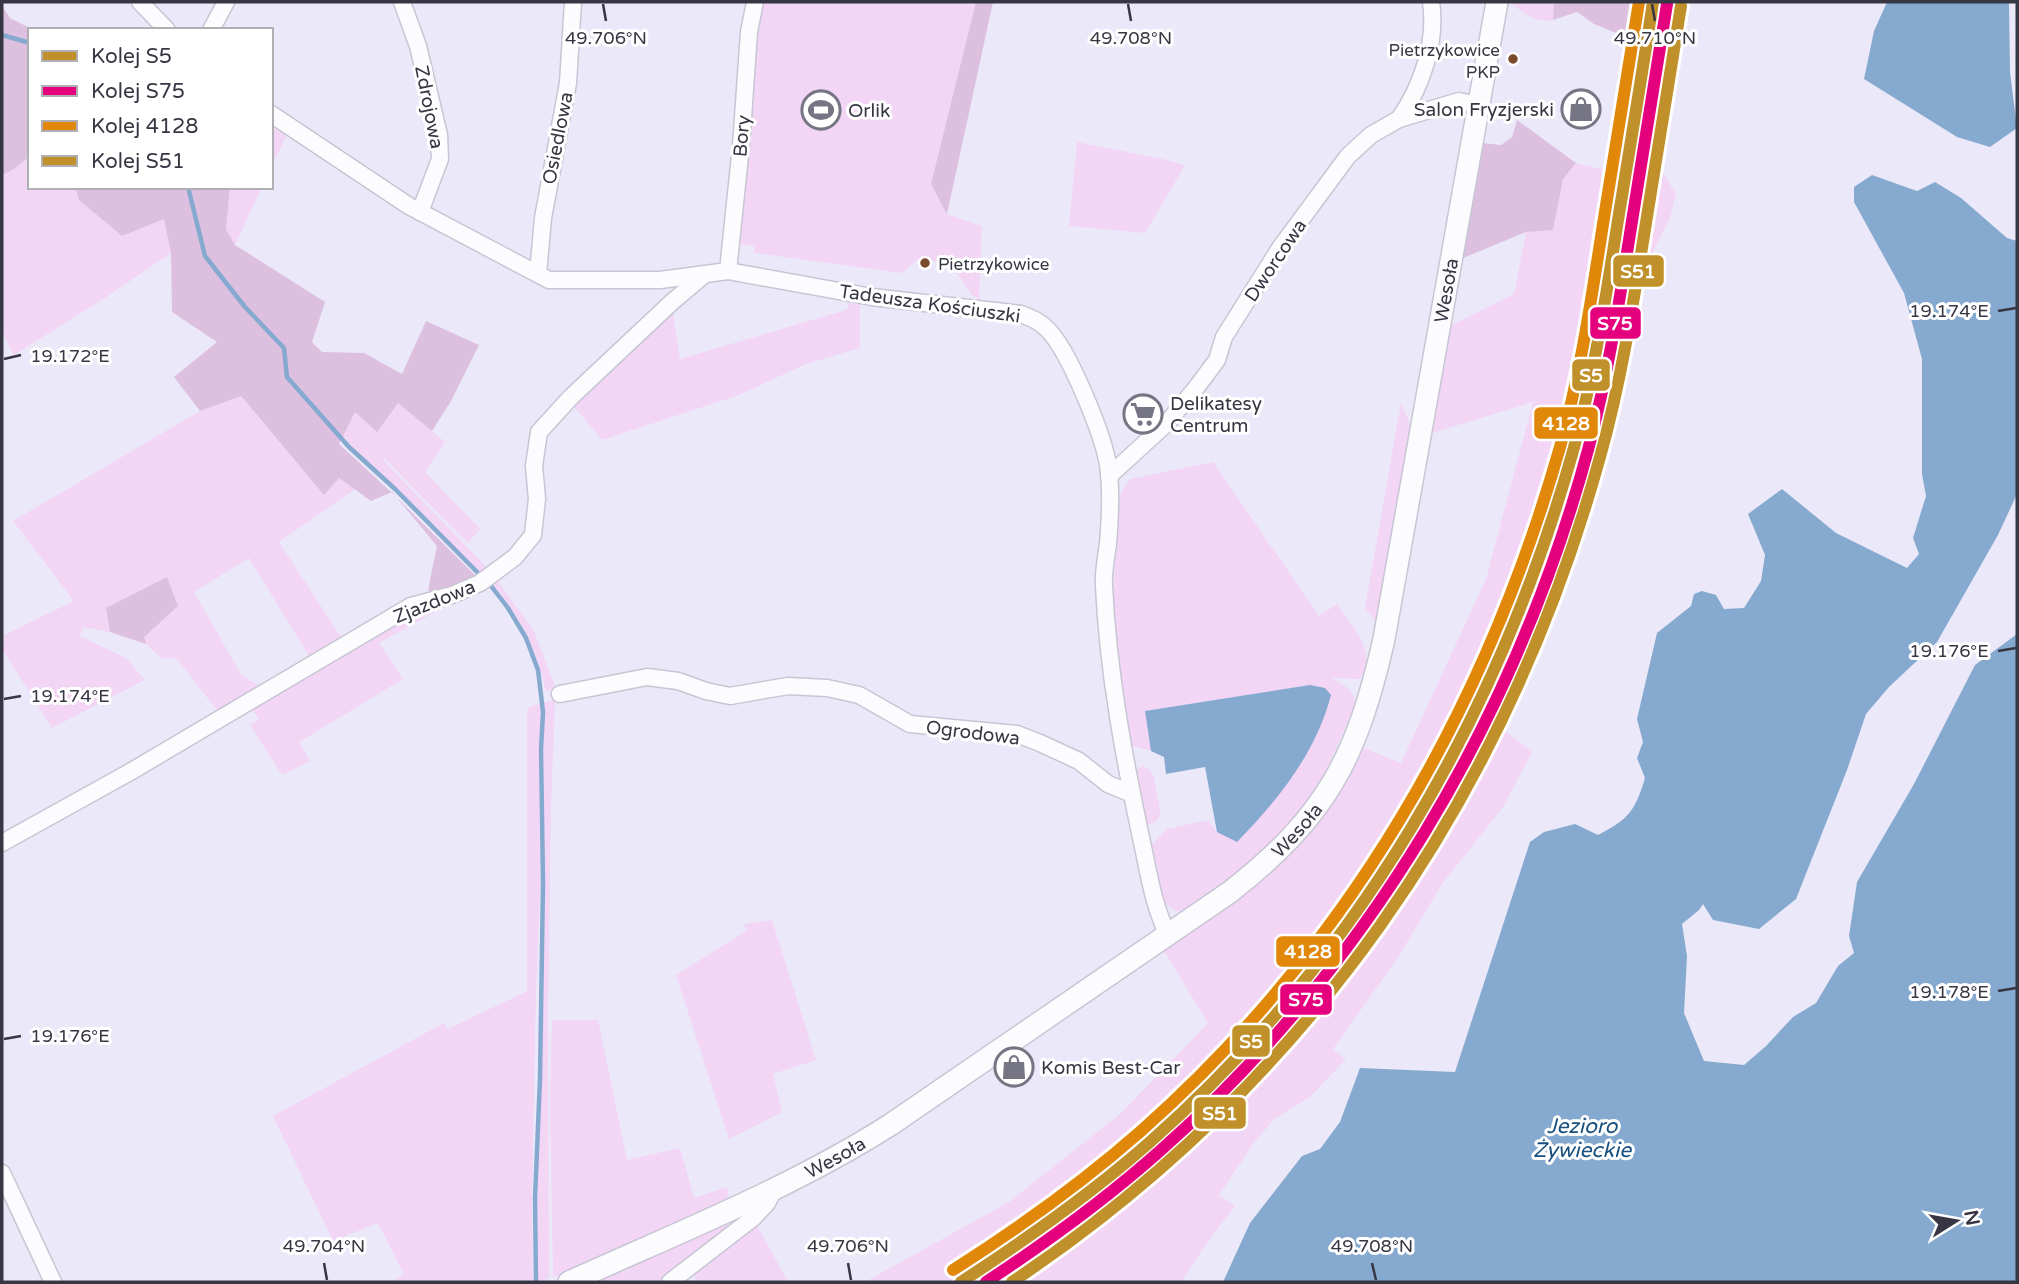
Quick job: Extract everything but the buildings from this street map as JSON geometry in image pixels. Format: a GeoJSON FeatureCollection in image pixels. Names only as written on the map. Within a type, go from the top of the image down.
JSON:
{"type":"FeatureCollection","features":[{"type":"Feature","properties":{"kind":"main road","name":"Wesoła"},"geometry":{"type":"LineString","coordinates":[[569,1282],[600,1276],[828,1161],[890,1125],[1252,875],[1308,820],[1335,782],[1361,725],[1373,685],[1387,621],[1497,2]]}},
{"type":"Feature","properties":{"kind":"street"},"geometry":{"type":"LineString","coordinates":[[140,2],[165,28]]}},
{"type":"Feature","properties":{"kind":"street"},"geometry":{"type":"LineString","coordinates":[[212,28],[226,2]]}},
{"type":"Feature","properties":{"kind":"street","name":"Zdrojowa"},"geometry":{"type":"LineString","coordinates":[[402,2],[418,46],[439,135],[440,159],[420,212]]}},
{"type":"Feature","properties":{"kind":"street","name":"Osiedlowa"},"geometry":{"type":"LineString","coordinates":[[538,274],[543,218],[568,82],[573,2]]}},
{"type":"Feature","properties":{"kind":"street","name":"Bory"},"geometry":{"type":"LineString","coordinates":[[728,271],[749,32],[755,2]]}},
{"type":"Feature","properties":{"kind":"street"},"geometry":{"type":"LineString","coordinates":[[1399,119],[1410,102],[1432,45],[1434,17],[1431,2]]}},
{"type":"Feature","properties":{"kind":"street","name":"Dworcowa"},"geometry":{"type":"LineString","coordinates":[[1109,476],[1167,423],[1217,360],[1224,337],[1280,248],[1348,156],[1371,135],[1399,119],[1459,101],[1479,105]]}},
{"type":"Feature","properties":{"kind":"street","name":"Tadeusza Kościuszki"},"geometry":{"type":"LineString","coordinates":[[273,115],[420,212],[550,280],[660,280],[728,271],[872,297],[1021,314],[1037,320],[1050,331],[1067,360],[1098,429],[1109,476],[1109,536],[1104,583],[1112,686],[1154,898],[1168,935]]}},
{"type":"Feature","properties":{"kind":"street","name":"Zjazdowa"},"geometry":{"type":"LineString","coordinates":[[2,843],[130,772],[411,606],[452,595],[486,578],[515,557],[533,535],[537,499],[534,466],[539,432],[571,397],[705,274]]}},
{"type":"Feature","properties":{"kind":"street","name":"Ogrodowa"},"geometry":{"type":"LineString","coordinates":[[561,694],[647,677],[678,681],[730,696],[788,686],[827,688],[859,695],[910,724],[1017,734],[1079,761],[1108,783],[1132,794]]}},
{"type":"Feature","properties":{"kind":"street"},"geometry":{"type":"LineString","coordinates":[[2,1173],[53,1282]]}},
{"type":"Feature","properties":{"kind":"street"},"geometry":{"type":"LineString","coordinates":[[670,1282],[753,1217],[767,1203],[775,1188]]}},
{"type":"Feature","properties":{"kind":"shaded area"},"geometry":{"type":"Polygon","coordinates":[[[761,2],[977,2],[931,183],[947,214],[982,226],[979,299],[972,295],[951,264],[918,259],[902,273],[754,253],[754,246],[737,244],[756,29],[761,2]]]}},
{"type":"Feature","properties":{"kind":"shaded area"},"geometry":{"type":"Polygon","coordinates":[[[976,2],[993,2],[947,214],[931,184],[976,2]]]}},
{"type":"Feature","properties":{"kind":"shaded area"},"geometry":{"type":"Polygon","coordinates":[[[1511,2],[1554,2],[1553,20],[1530,17],[1511,2]]]}},
{"type":"Feature","properties":{"kind":"shaded area"},"geometry":{"type":"Polygon","coordinates":[[[1554,2],[1631,2],[1626,37],[1594,24],[1577,12],[1553,20],[1554,2]]]}},
{"type":"Feature","properties":{"kind":"shaded area"},"geometry":{"type":"Polygon","coordinates":[[[2,6],[10,18],[30,28],[28,158],[2,175],[2,6]]]}},
{"type":"Feature","properties":{"kind":"shaded area"},"geometry":{"type":"Polygon","coordinates":[[[1517,120],[1576,163],[1563,179],[1553,230],[1526,232],[1451,263],[1473,142],[1501,145],[1512,137],[1517,120]]]}},
{"type":"Feature","properties":{"kind":"shaded area"},"geometry":{"type":"Polygon","coordinates":[[[273,126],[286,136],[273,164],[273,126]]]}},
{"type":"Feature","properties":{"kind":"shaded area"},"geometry":{"type":"Polygon","coordinates":[[[1077,142],[1185,165],[1145,233],[1069,226],[1077,142]]]}},
{"type":"Feature","properties":{"kind":"shaded area"},"geometry":{"type":"Polygon","coordinates":[[[28,158],[28,189],[76,189],[79,200],[164,218],[171,253],[14,355],[2,332],[2,175],[28,158]]]}},
{"type":"Feature","properties":{"kind":"shaded area"},"geometry":{"type":"Polygon","coordinates":[[[1576,163],[1606,170],[1586,286],[1621,291],[1636,191],[1661,170],[1676,194],[1670,218],[1639,280],[1604,449],[1581,539],[1504,730],[1532,752],[1503,807],[1442,884],[1397,959],[1333,1049],[1346,1059],[1310,1097],[1274,1119],[1254,1143],[1219,1195],[1235,1206],[1181,1282],[865,1282],[1009,1202],[1120,1114],[1208,1023],[1163,949],[1252,875],[1353,744],[1401,763],[1486,579],[1533,402],[1432,433],[1422,428],[1438,332],[1514,294],[1526,232],[1553,230],[1563,179],[1576,163]]]}},
{"type":"Feature","properties":{"kind":"shaded area"},"geometry":{"type":"Polygon","coordinates":[[[76,189],[230,189],[226,229],[235,245],[325,302],[312,342],[322,352],[364,353],[402,374],[426,321],[479,345],[451,401],[432,431],[398,403],[377,432],[355,412],[339,444],[391,492],[371,501],[339,478],[324,495],[241,396],[200,411],[174,377],[217,342],[172,312],[171,253],[164,219],[122,236],[79,200],[76,189]]]}},
{"type":"Feature","properties":{"kind":"shaded area"},"geometry":{"type":"Polygon","coordinates":[[[230,189],[261,189],[235,245],[226,229],[230,189]]]}},
{"type":"Feature","properties":{"kind":"shaded area"},"geometry":{"type":"Polygon","coordinates":[[[847,303],[860,304],[860,348],[806,364],[739,395],[602,440],[571,403],[672,307],[680,359],[846,310],[849,307],[847,303]]]}},
{"type":"Feature","properties":{"kind":"shaded area"},"geometry":{"type":"Polygon","coordinates":[[[240,396],[324,495],[339,478],[355,489],[279,542],[343,640],[310,658],[249,558],[194,592],[242,676],[262,687],[222,710],[216,709],[178,660],[162,659],[146,644],[143,637],[178,606],[106,608],[110,632],[83,627],[80,636],[126,658],[145,680],[52,728],[2,649],[2,636],[74,601],[13,521],[200,411],[240,396]]]}},
{"type":"Feature","properties":{"kind":"shaded area"},"geometry":{"type":"Polygon","coordinates":[[[397,402],[445,442],[425,472],[480,529],[468,543],[384,458],[382,459],[488,569],[482,574],[342,437],[355,412],[397,402]]]}},
{"type":"Feature","properties":{"kind":"shaded area"},"geometry":{"type":"Polygon","coordinates":[[[1401,403],[1412,429],[1380,616],[1375,620],[1365,608],[1401,403]]]}},
{"type":"Feature","properties":{"kind":"shaded area"},"geometry":{"type":"Polygon","coordinates":[[[1213,462],[1319,616],[1337,604],[1361,640],[1367,659],[1360,679],[1332,678],[1351,692],[1355,706],[1318,788],[1261,855],[1185,910],[1178,912],[1164,903],[1151,845],[1167,829],[1208,820],[1217,832],[1310,685],[1145,711],[1151,751],[1131,745],[1112,609],[1119,500],[1130,479],[1213,462]]]}},
{"type":"Feature","properties":{"kind":"shaded area"},"geometry":{"type":"Polygon","coordinates":[[[397,498],[478,578],[437,593],[428,590],[437,546],[397,498]]]}},
{"type":"Feature","properties":{"kind":"shaded area"},"geometry":{"type":"Polygon","coordinates":[[[167,577],[178,606],[144,637],[146,644],[110,632],[106,608],[167,577]]]}},
{"type":"Feature","properties":{"kind":"shaded area"},"geometry":{"type":"Polygon","coordinates":[[[495,577],[534,631],[555,686],[554,690],[546,691],[525,633],[490,581],[495,577]]]}},
{"type":"Feature","properties":{"kind":"shaded area"},"geometry":{"type":"Polygon","coordinates":[[[440,602],[442,608],[379,643],[403,679],[299,742],[310,761],[282,775],[250,725],[259,720],[250,706],[413,609],[440,602]]]}},
{"type":"Feature","properties":{"kind":"shaded area"},"geometry":{"type":"Polygon","coordinates":[[[553,700],[548,1020],[549,1278],[538,1282],[537,1199],[544,874],[542,750],[544,702],[553,700]]]}},
{"type":"Feature","properties":{"kind":"shaded area"},"geometry":{"type":"Polygon","coordinates":[[[541,704],[540,886],[532,1200],[533,1282],[392,1282],[404,1274],[378,1223],[333,1241],[273,1116],[444,1023],[448,1029],[527,991],[527,712],[530,707],[541,704]]]}},
{"type":"Feature","properties":{"kind":"shaded area"},"geometry":{"type":"Polygon","coordinates":[[[1144,766],[1154,777],[1160,807],[1157,821],[1146,824],[1136,769],[1144,766]]]}},
{"type":"Feature","properties":{"kind":"shaded area"},"geometry":{"type":"Polygon","coordinates":[[[772,920],[816,1060],[773,1074],[782,1112],[729,1139],[676,975],[746,931],[744,924],[772,920]]]}},
{"type":"Feature","properties":{"kind":"shaded area"},"geometry":{"type":"Polygon","coordinates":[[[552,1020],[598,1020],[627,1160],[680,1148],[694,1198],[727,1187],[729,1198],[727,1202],[553,1277],[550,1100],[552,1020]]]}},
{"type":"Feature","properties":{"kind":"shaded area"},"geometry":{"type":"Polygon","coordinates":[[[775,1188],[753,1218],[788,1282],[698,1282],[689,1268],[669,1282],[569,1282],[775,1188]]]}},
{"type":"Feature","properties":{"kind":"water"},"geometry":{"type":"Polygon","coordinates":[[[1887,2],[2009,2],[2010,72],[2017,128],[1990,147],[1957,137],[1864,79],[1874,31],[1887,2]]]}},
{"type":"Feature","properties":{"kind":"water","name":"Jezioro Żywieckie"},"geometry":{"type":"Polygon","coordinates":[[[1872,175],[1917,191],[1935,182],[1961,198],[2007,238],[2017,241],[2017,494],[1998,535],[1937,642],[1889,687],[1866,714],[1796,899],[1759,929],[1713,920],[1703,904],[1682,924],[1687,956],[1684,1013],[1704,1061],[1744,1065],[1793,1017],[1816,1003],[1838,966],[1854,953],[1849,936],[1857,882],[1914,784],[1975,665],[2017,634],[2017,1282],[1223,1282],[1250,1223],[1302,1156],[1320,1149],[1340,1122],[1360,1068],[1455,1072],[1530,842],[1544,832],[1575,824],[1598,835],[1624,819],[1638,799],[1645,778],[1637,758],[1643,742],[1637,719],[1657,633],[1691,606],[1694,594],[1702,591],[1716,595],[1724,609],[1744,608],[1761,581],[1765,555],[1748,514],[1782,489],[1836,533],[1907,568],[1919,554],[1913,538],[1926,496],[1922,474],[1922,359],[1904,293],[1854,202],[1854,187],[1872,175]]]}},
{"type":"Feature","properties":{"kind":"water"},"geometry":{"type":"Polygon","coordinates":[[[1310,685],[1325,688],[1331,695],[1316,737],[1294,775],[1237,842],[1217,832],[1205,767],[1166,774],[1164,757],[1151,751],[1145,711],[1310,685]]]}},
{"type":"Feature","properties":{"kind":"waterway"},"geometry":{"type":"LineString","coordinates":[[2,35],[28,42]]}},
{"type":"Feature","properties":{"kind":"waterway"},"geometry":{"type":"LineString","coordinates":[[188,189],[205,256],[245,307],[284,348],[287,377],[349,447],[395,489],[481,576]]}},
{"type":"Feature","properties":{"kind":"waterway"},"geometry":{"type":"LineString","coordinates":[[488,582],[526,638],[538,670],[543,712],[536,1282]]}},
{"type":"Feature","properties":{"kind":"rail line","name":"4128"},"geometry":{"type":"LineString","coordinates":[[953,1270],[1096,1169],[1141,1131],[1215,1060],[1283,984],[1345,904],[1400,819],[1449,731],[1492,640],[1529,545],[1560,447],[1580,362],[1639,2]]}},
{"type":"Feature","properties":{"kind":"rail line","name":"S5"},"geometry":{"type":"LineString","coordinates":[[961,1282],[1034,1233],[1105,1180],[1150,1142],[1225,1070],[1294,994],[1356,912],[1412,827],[1461,738],[1505,646],[1542,550],[1573,451],[1604,307],[1653,2]]}},
{"type":"Feature","properties":{"kind":"rail line","name":"S75"},"geometry":{"type":"LineString","coordinates":[[986,1282],[1054,1236],[1119,1186],[1236,1078],[1305,1000],[1368,918],[1425,832],[1476,741],[1520,647],[1557,550],[1588,450],[1613,336],[1667,4]]}},
{"type":"Feature","properties":{"kind":"rail line","name":"S51"},"geometry":{"type":"LineString","coordinates":[[1012,1282],[1118,1204],[1215,1118],[1303,1024],[1381,924],[1450,817],[1510,703],[1560,583],[1600,457],[1614,400],[1631,315],[1681,6]]}},
{"type":"Feature","properties":{"kind":"place","name":"Pietrzykowice PKP"},"geometry":{"type":"Point","coordinates":[1513,59]}},
{"type":"Feature","properties":{"kind":"place","name":"Salon Fryzjerski"},"geometry":{"type":"Point","coordinates":[1581,109]}},
{"type":"Feature","properties":{"kind":"place","name":"Orlik"},"geometry":{"type":"Point","coordinates":[821,110]}},
{"type":"Feature","properties":{"kind":"place","name":"Pietrzykowice"},"geometry":{"type":"Point","coordinates":[925,263]}},
{"type":"Feature","properties":{"kind":"place","name":"Delikatesy Centrum"},"geometry":{"type":"Point","coordinates":[1143,414]}},
{"type":"Feature","properties":{"kind":"place","name":"Komis Best-Car"},"geometry":{"type":"Point","coordinates":[1014,1067]}}]}
